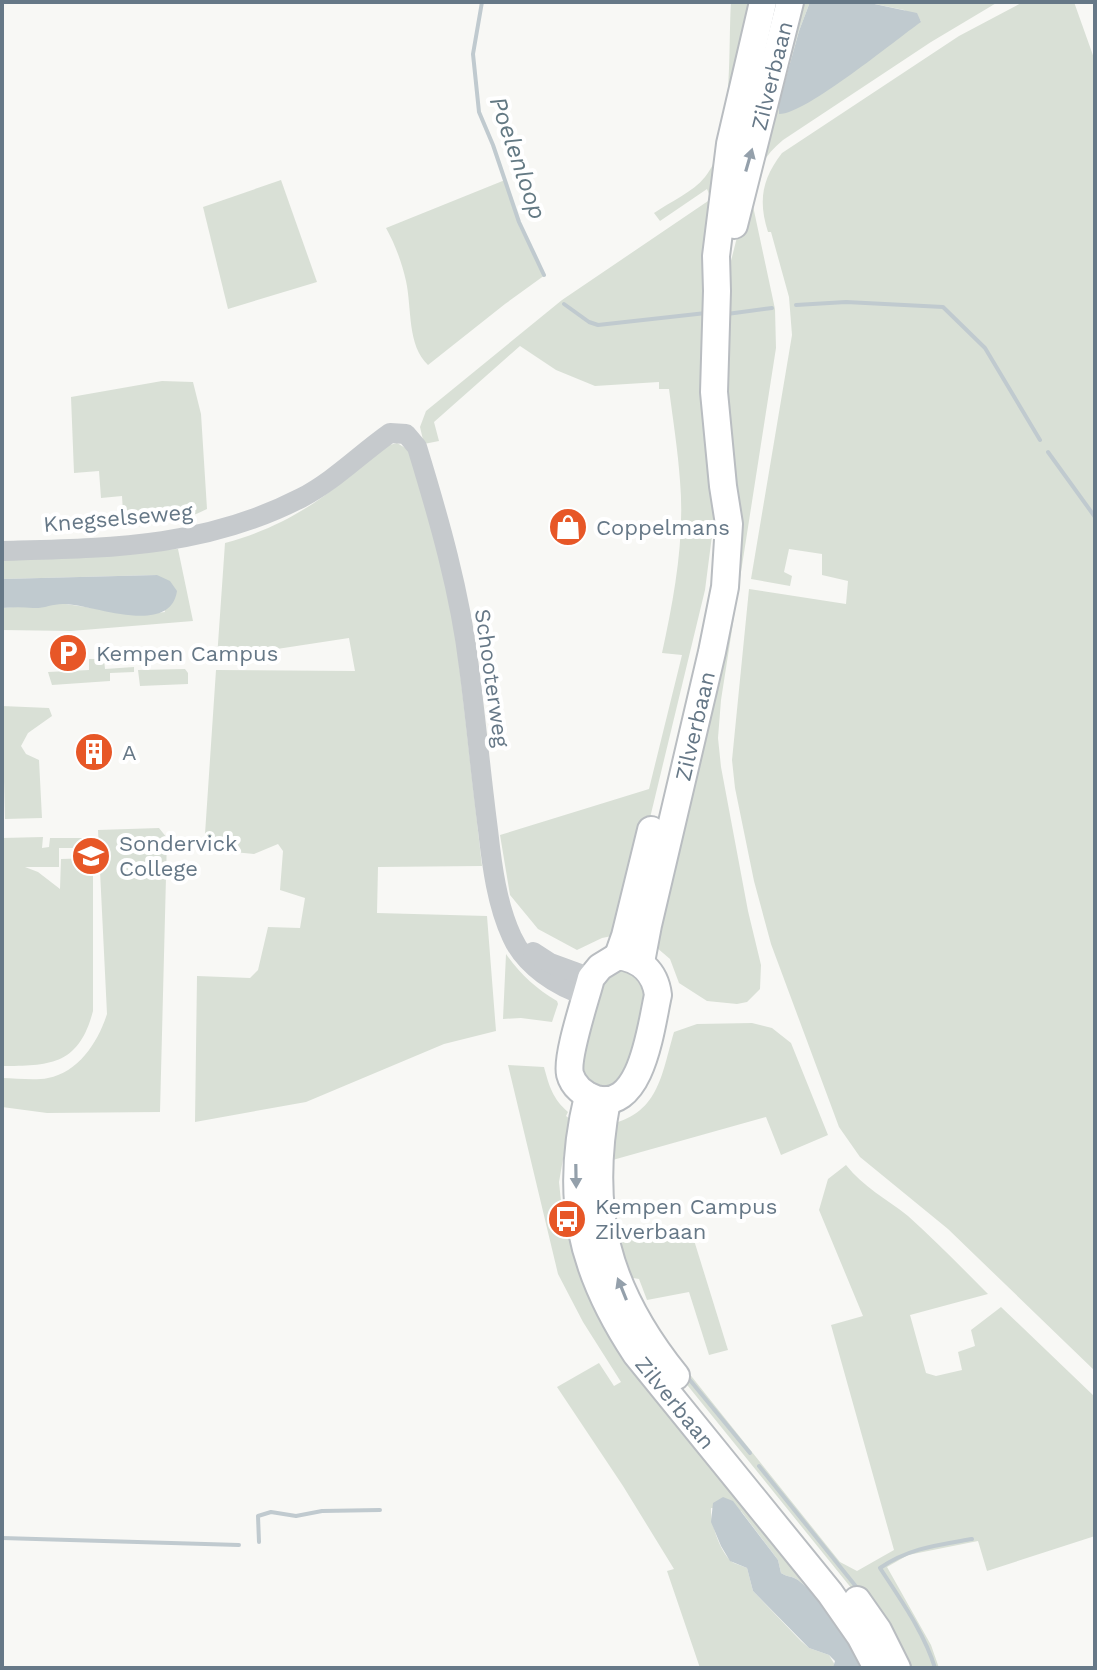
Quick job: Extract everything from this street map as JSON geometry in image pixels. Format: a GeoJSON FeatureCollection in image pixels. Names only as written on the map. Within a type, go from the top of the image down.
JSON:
{"type":"FeatureCollection","features":[{"type":"Feature","properties":{"kind":"main road","name":"Zilverbaan"},"geometry":{"type":"LineString","coordinates":[[629,959],[627,929],[705,605],[723,486],[714,392],[716,256],[730,144],[763,2]]}},
{"type":"Feature","properties":{"kind":"main road","name":"Zilverbaan"},"geometry":{"type":"LineString","coordinates":[[716,306],[790,2]]}},
{"type":"Feature","properties":{"kind":"main road"},"geometry":{"type":"LineString","coordinates":[[629,959],[654,980],[657,988],[654,1012],[635,1082],[623,1095],[597,1098],[573,1083],[569,1064],[589,987],[600,967],[629,959]]}},
{"type":"Feature","properties":{"kind":"main road","name":"Zilverbaan"},"geometry":{"type":"LineString","coordinates":[[597,1098],[576,1153],[579,1218],[591,1266],[614,1319],[641,1360],[830,1593],[853,1625],[877,1668]]}},
{"type":"Feature","properties":{"kind":"main road","name":"Zilverbaan"},"geometry":{"type":"LineString","coordinates":[[597,1098],[600,1217],[610,1260],[633,1313],[661,1357],[840,1577],[878,1630],[897,1668]]}},
{"type":"Feature","properties":{"kind":"street","name":"Knegselseweg"},"geometry":{"type":"LineString","coordinates":[[2,551],[168,542],[243,524],[302,498],[342,472],[390,433],[402,432]]}},
{"type":"Feature","properties":{"kind":"street","name":"Schooterweg"},"geometry":{"type":"LineString","coordinates":[[402,432],[417,447],[454,582],[469,665],[493,869],[512,939],[589,987]]}},
{"type":"Feature","properties":{"kind":"shaded area"},"geometry":{"type":"Polygon","coordinates":[[[731,2],[756,2],[726,145],[713,528],[705,590],[622,934],[602,938],[577,950],[538,929],[510,895],[500,835],[649,789],[682,655],[662,653],[674,590],[681,525],[679,470],[669,389],[659,389],[659,382],[595,386],[556,370],[520,346],[434,422],[439,441],[424,444],[420,427],[426,411],[562,300],[711,199],[707,189],[660,221],[654,213],[694,187],[714,162],[721,142],[728,94],[731,2]]]}},
{"type":"Feature","properties":{"kind":"shaded area"},"geometry":{"type":"Polygon","coordinates":[[[796,2],[810,2],[779,103],[824,92],[921,21],[904,10],[865,2],[998,2],[931,42],[783,140],[764,161],[757,177],[753,206],[775,309],[776,348],[721,700],[718,738],[748,911],[761,965],[760,989],[747,1002],[737,1004],[707,1001],[679,983],[670,959],[649,941],[717,652],[726,293],[730,265],[796,2]]]}},
{"type":"Feature","properties":{"kind":"shaded area"},"geometry":{"type":"Polygon","coordinates":[[[810,2],[865,2],[917,13],[921,22],[808,103],[779,114],[779,103],[810,2]]]}},
{"type":"Feature","properties":{"kind":"shaded area"},"geometry":{"type":"Polygon","coordinates":[[[1023,2],[1074,2],[1095,61],[1095,1371],[948,1229],[860,1157],[839,1127],[771,944],[754,881],[732,760],[749,589],[846,604],[848,581],[822,575],[822,554],[789,549],[784,572],[792,576],[790,586],[751,579],[792,335],[789,297],[763,210],[766,181],[782,153],[959,36],[1023,2]]]}},
{"type":"Feature","properties":{"kind":"shaded area"},"geometry":{"type":"Polygon","coordinates":[[[281,180],[317,282],[228,309],[203,207],[281,180]]]}},
{"type":"Feature","properties":{"kind":"shaded area"},"geometry":{"type":"Polygon","coordinates":[[[505,180],[520,228],[545,275],[428,365],[413,337],[404,274],[386,228],[505,180]]]}},
{"type":"Feature","properties":{"kind":"shaded area"},"geometry":{"type":"Polygon","coordinates":[[[162,381],[193,382],[201,414],[207,509],[177,520],[124,528],[122,496],[101,498],[99,471],[74,473],[71,397],[162,381]]]}},
{"type":"Feature","properties":{"kind":"shaded area"},"geometry":{"type":"Polygon","coordinates":[[[397,443],[412,452],[452,601],[482,866],[378,867],[377,913],[487,916],[496,1031],[444,1044],[306,1102],[195,1122],[197,976],[250,978],[258,970],[268,927],[300,928],[305,898],[280,890],[283,851],[278,844],[254,854],[204,849],[216,670],[355,671],[349,638],[217,658],[225,543],[293,516],[330,492],[386,446],[397,443]]]}},
{"type":"Feature","properties":{"kind":"shaded area"},"geometry":{"type":"Polygon","coordinates":[[[178,549],[193,621],[71,631],[2,630],[2,608],[59,603],[139,615],[165,612],[157,575],[2,579],[2,557],[178,549]]]}},
{"type":"Feature","properties":{"kind":"shaded area"},"geometry":{"type":"Polygon","coordinates":[[[157,575],[170,581],[177,591],[171,605],[161,613],[129,615],[65,604],[2,608],[2,579],[157,575]]]}},
{"type":"Feature","properties":{"kind":"shaded area"},"geometry":{"type":"Polygon","coordinates":[[[89,659],[104,659],[105,669],[134,667],[134,672],[110,673],[110,681],[52,685],[48,672],[89,670],[89,659]]]}},
{"type":"Feature","properties":{"kind":"shaded area"},"geometry":{"type":"Polygon","coordinates":[[[185,669],[188,684],[140,686],[138,670],[185,669]]]}},
{"type":"Feature","properties":{"kind":"shaded area"},"geometry":{"type":"Polygon","coordinates":[[[2,706],[49,708],[52,716],[28,733],[21,746],[26,754],[39,760],[42,818],[5,819],[2,706]]]}},
{"type":"Feature","properties":{"kind":"shaded area"},"geometry":{"type":"Polygon","coordinates":[[[159,828],[167,838],[160,1112],[47,1113],[2,1107],[2,1078],[43,1079],[69,1069],[93,1045],[107,1014],[98,830],[159,828]]]}},
{"type":"Feature","properties":{"kind":"shaded area"},"geometry":{"type":"Polygon","coordinates":[[[43,837],[42,848],[49,847],[50,838],[90,838],[90,848],[59,848],[59,867],[25,867],[38,872],[60,889],[61,859],[93,858],[93,1011],[80,1042],[60,1059],[34,1065],[2,1066],[2,838],[43,837]]]}},
{"type":"Feature","properties":{"kind":"shaded area"},"geometry":{"type":"Polygon","coordinates":[[[506,954],[528,980],[557,1001],[552,1022],[503,1019],[506,954]]]}},
{"type":"Feature","properties":{"kind":"shaded area"},"geometry":{"type":"Polygon","coordinates":[[[617,968],[641,976],[647,996],[627,1076],[618,1086],[593,1088],[579,1067],[597,985],[617,968]]]}},
{"type":"Feature","properties":{"kind":"shaded area"},"geometry":{"type":"Polygon","coordinates":[[[752,1023],[772,1028],[791,1043],[828,1135],[781,1155],[766,1117],[602,1163],[606,1125],[624,1120],[647,1103],[661,1078],[674,1032],[697,1024],[752,1023]]]}},
{"type":"Feature","properties":{"kind":"shaded area"},"geometry":{"type":"Polygon","coordinates":[[[508,1065],[544,1067],[552,1092],[568,1112],[566,1116],[570,1119],[559,1182],[564,1230],[571,1230],[872,1668],[860,1668],[826,1608],[798,1580],[781,1573],[778,1560],[741,1511],[711,1508],[714,1530],[721,1546],[729,1559],[747,1568],[753,1591],[801,1641],[809,1648],[829,1655],[835,1665],[833,1668],[700,1668],[667,1571],[674,1569],[557,1387],[599,1363],[614,1386],[621,1382],[583,1322],[558,1274],[508,1065]]]}},
{"type":"Feature","properties":{"kind":"shaded area"},"geometry":{"type":"Polygon","coordinates":[[[846,1165],[908,1216],[988,1294],[910,1315],[926,1373],[936,1376],[962,1370],[958,1352],[975,1346],[971,1330],[1001,1307],[1095,1397],[1095,1536],[987,1571],[978,1541],[908,1555],[887,1567],[931,1645],[939,1668],[901,1668],[869,1610],[671,1365],[680,1362],[840,1562],[857,1571],[894,1550],[831,1325],[863,1316],[819,1210],[828,1179],[846,1165]]]}},
{"type":"Feature","properties":{"kind":"shaded area"},"geometry":{"type":"Polygon","coordinates":[[[689,1224],[728,1350],[709,1355],[689,1292],[647,1300],[639,1279],[627,1277],[615,1241],[689,1224]]]}},
{"type":"Feature","properties":{"kind":"shaded area"},"geometry":{"type":"Polygon","coordinates":[[[723,1497],[733,1501],[778,1560],[781,1573],[798,1580],[826,1608],[860,1668],[833,1668],[835,1661],[829,1655],[809,1648],[753,1591],[747,1568],[730,1561],[711,1522],[713,1503],[723,1497]]]}},
{"type":"Feature","properties":{"kind":"waterway","name":"Poelenloop"},"geometry":{"type":"LineString","coordinates":[[482,2],[473,54],[479,112],[519,222],[544,275]]}},
{"type":"Feature","properties":{"kind":"waterway","name":"Poelenloop"},"geometry":{"type":"LineString","coordinates":[[796,305],[846,302],[943,307],[985,348],[1040,440]]}},
{"type":"Feature","properties":{"kind":"waterway","name":"Poelenloop"},"geometry":{"type":"LineString","coordinates":[[564,304],[598,325],[706,313]]}},
{"type":"Feature","properties":{"kind":"waterway","name":"Poelenloop"},"geometry":{"type":"LineString","coordinates":[[727,314],[772,308]]}},
{"type":"Feature","properties":{"kind":"waterway","name":"Poelenloop"},"geometry":{"type":"LineString","coordinates":[[1048,452],[1095,517]]}},
{"type":"Feature","properties":{"kind":"waterway"},"geometry":{"type":"LineString","coordinates":[[689,1379],[750,1453]]}},
{"type":"Feature","properties":{"kind":"waterway"},"geometry":{"type":"LineString","coordinates":[[759,1466],[858,1589]]}},
{"type":"Feature","properties":{"kind":"waterway"},"geometry":{"type":"LineString","coordinates":[[259,1542],[258,1516],[271,1512],[296,1516],[322,1511],[380,1510]]}},
{"type":"Feature","properties":{"kind":"waterway"},"geometry":{"type":"LineString","coordinates":[[2,1538],[239,1545]]}},
{"type":"Feature","properties":{"kind":"waterway"},"geometry":{"type":"LineString","coordinates":[[935,1668],[918,1629],[880,1568],[913,1552],[972,1539]]}},
{"type":"Feature","properties":{"kind":"place","name":"Coppelmans"},"geometry":{"type":"Point","coordinates":[568,527]}},
{"type":"Feature","properties":{"kind":"place","name":"Kempen Campus"},"geometry":{"type":"Point","coordinates":[68,653]}},
{"type":"Feature","properties":{"kind":"place","name":"A"},"geometry":{"type":"Point","coordinates":[94,752]}},
{"type":"Feature","properties":{"kind":"place","name":"Sondervick College"},"geometry":{"type":"Point","coordinates":[91,856]}},
{"type":"Feature","properties":{"kind":"place","name":"Kempen Campus Zilverbaan"},"geometry":{"type":"Point","coordinates":[567,1219]}}]}
